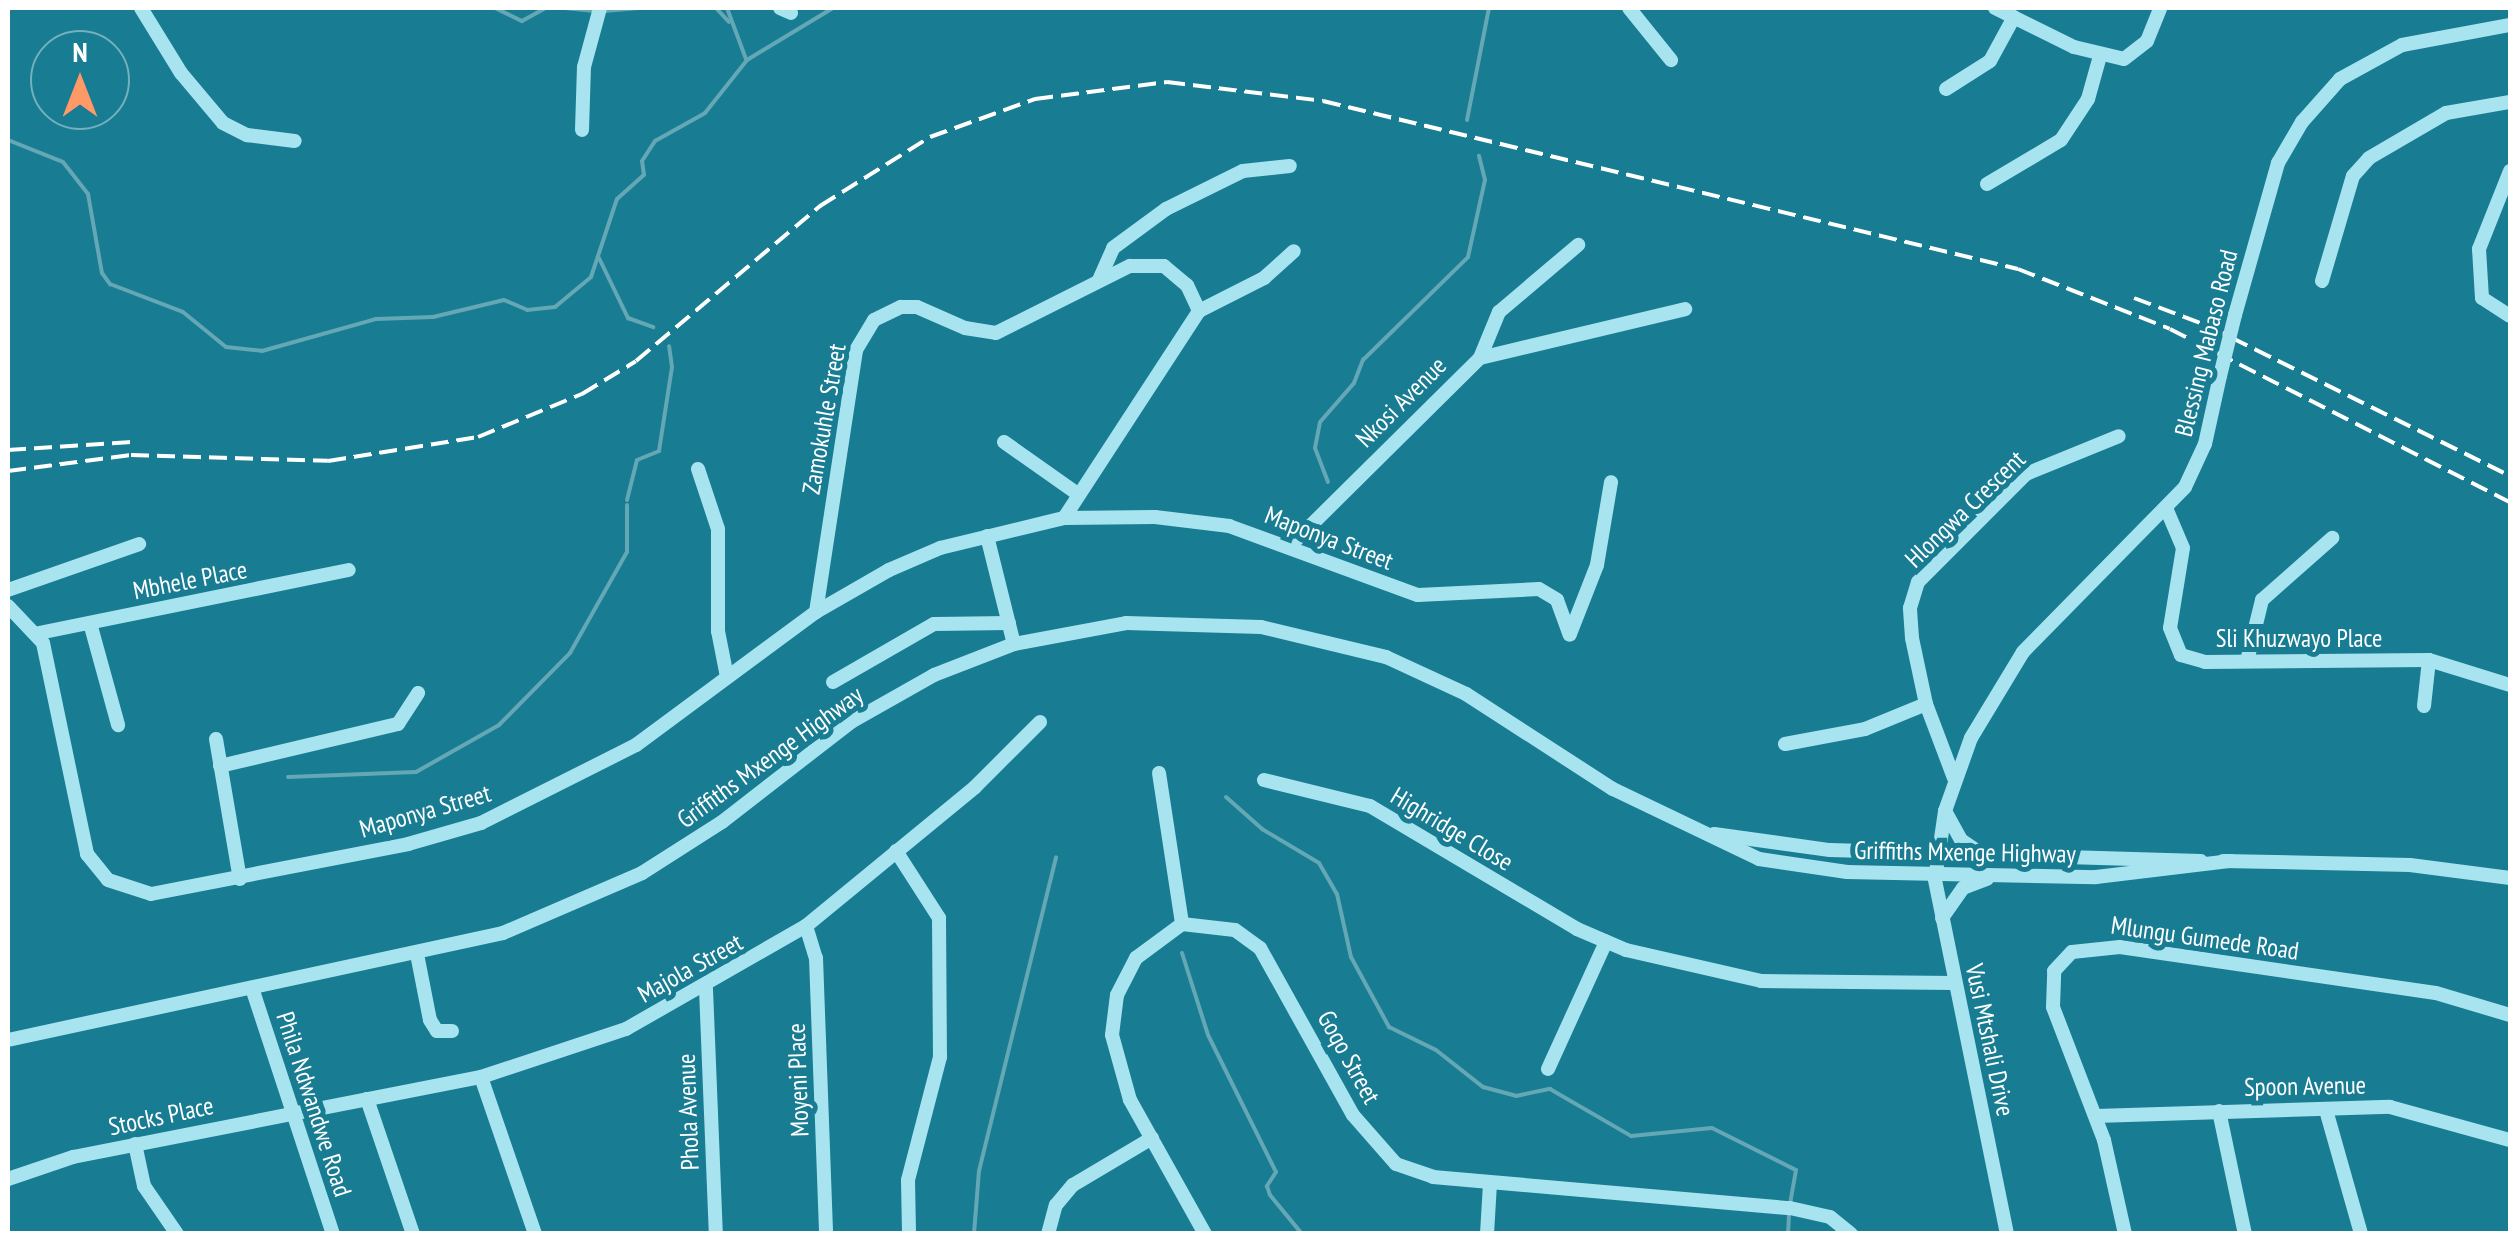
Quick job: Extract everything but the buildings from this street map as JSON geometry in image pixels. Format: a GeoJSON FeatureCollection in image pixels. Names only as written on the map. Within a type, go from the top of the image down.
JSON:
{"type":"FeatureCollection","features":[{"type":"Feature","properties":{"kind":"street"},"geometry":{"type":"LineString","coordinates":[[141,8],[222,123],[247,135],[295,141]]}},
{"type":"Feature","properties":{"kind":"street"},"geometry":{"type":"LineString","coordinates":[[582,130],[584,67],[600,8]]}},
{"type":"Feature","properties":{"kind":"street"},"geometry":{"type":"LineString","coordinates":[[1629,8],[1672,60]]}},
{"type":"Feature","properties":{"kind":"street"},"geometry":{"type":"LineString","coordinates":[[1995,8],[2100,56],[2138,52],[2160,8]]}},
{"type":"Feature","properties":{"kind":"street"},"geometry":{"type":"LineString","coordinates":[[1946,89],[1990,61],[2014,17]]}},
{"type":"Feature","properties":{"kind":"street","name":"Blessing Mabaso Road"},"geometry":{"type":"LineString","coordinates":[[1935,854],[1954,778],[2023,652],[2166,508],[2198,465],[2278,163],[2295,131],[2340,79],[2402,45],[2510,25]]}},
{"type":"Feature","properties":{"kind":"street"},"geometry":{"type":"LineString","coordinates":[[1986,184],[2060,140],[2088,98],[2100,56]]}},
{"type":"Feature","properties":{"kind":"street"},"geometry":{"type":"LineString","coordinates":[[2322,281],[2349,187],[2369,158],[2446,113],[2510,102],[2510,110]]}},
{"type":"Feature","properties":{"kind":"street"},"geometry":{"type":"LineString","coordinates":[[1100,280],[1112,248],[1166,209],[1243,170],[1290,166]]}},
{"type":"Feature","properties":{"kind":"street"},"geometry":{"type":"LineString","coordinates":[[2510,171],[2479,250],[2482,298],[2510,316]]}},
{"type":"Feature","properties":{"kind":"street"},"geometry":{"type":"LineString","coordinates":[[1480,358],[1500,312],[1578,245]]}},
{"type":"Feature","properties":{"kind":"street"},"geometry":{"type":"LineString","coordinates":[[1064,518],[1076,492],[1199,311],[1264,278],[1294,251]]}},
{"type":"Feature","properties":{"kind":"street","name":"Zamokuhle Street"},"geometry":{"type":"LineString","coordinates":[[816,612],[852,370],[867,328],[901,307],[996,333],[1130,266],[1164,266],[1187,285],[1199,311]]}},
{"type":"Feature","properties":{"kind":"street","name":"Nkosi Avenue"},"geometry":{"type":"LineString","coordinates":[[1292,545],[1480,358],[1685,308]]}},
{"type":"Feature","properties":{"kind":"street","name":"Hlongwa Crescent"},"geometry":{"type":"LineString","coordinates":[[1954,778],[1926,704],[1910,608],[1925,570],[2026,474],[2119,436]]}},
{"type":"Feature","properties":{"kind":"street"},"geometry":{"type":"LineString","coordinates":[[1004,442],[1076,492]]}},
{"type":"Feature","properties":{"kind":"street"},"geometry":{"type":"LineString","coordinates":[[698,469],[719,536],[718,631],[727,677]]}},
{"type":"Feature","properties":{"kind":"street","name":"Maponya Street"},"geometry":{"type":"LineString","coordinates":[[38,633],[80,835],[96,867],[134,892],[165,894],[481,823],[608,762],[816,612],[890,570],[987,536],[1064,518],[1199,521],[1292,545],[1418,594],[1539,589],[1556,600],[1570,635],[1597,564],[1611,482]]}},
{"type":"Feature","properties":{"kind":"street","name":"Sli Khuzwayo Place"},"geometry":{"type":"LineString","coordinates":[[2166,508],[2183,548],[2170,612],[2174,648],[2192,660],[2430,660],[2510,685]]}},
{"type":"Feature","properties":{"kind":"street"},"geometry":{"type":"LineString","coordinates":[[987,536],[1014,644]]}},
{"type":"Feature","properties":{"kind":"street"},"geometry":{"type":"LineString","coordinates":[[2247,661],[2262,600],[2332,538]]}},
{"type":"Feature","properties":{"kind":"street"},"geometry":{"type":"LineString","coordinates":[[8,590],[140,544]]}},
{"type":"Feature","properties":{"kind":"street","name":"Mbhele Place"},"geometry":{"type":"LineString","coordinates":[[38,633],[349,570]]}},
{"type":"Feature","properties":{"kind":"street"},"geometry":{"type":"LineString","coordinates":[[8,606],[38,633]]}},
{"type":"Feature","properties":{"kind":"street","name":"Griffiths Mxenge Highway"},"geometry":{"type":"LineString","coordinates":[[8,1040],[503,933],[642,873],[872,709],[934,675],[1014,644],[1094,626],[1168,620],[1261,627],[1352,646],[1466,694],[1613,789],[1704,832],[1732,850],[1788,865],[1935,874],[2150,875],[2231,862]]}},
{"type":"Feature","properties":{"kind":"street"},"geometry":{"type":"LineString","coordinates":[[90,623],[118,726]]}},
{"type":"Feature","properties":{"kind":"street"},"geometry":{"type":"LineString","coordinates":[[833,682],[934,624],[1009,623]]}},
{"type":"Feature","properties":{"kind":"street"},"geometry":{"type":"LineString","coordinates":[[2424,706],[2430,660]]}},
{"type":"Feature","properties":{"kind":"street"},"geometry":{"type":"LineString","coordinates":[[220,766],[398,724],[418,693]]}},
{"type":"Feature","properties":{"kind":"street"},"geometry":{"type":"LineString","coordinates":[[1785,744],[1865,729],[1926,704]]}},
{"type":"Feature","properties":{"kind":"street","name":"Majola Street"},"geometry":{"type":"LineString","coordinates":[[291,1112],[482,1077],[581,1047],[706,989],[806,926],[975,787],[1040,722]]}},
{"type":"Feature","properties":{"kind":"street"},"geometry":{"type":"LineString","coordinates":[[216,739],[240,879]]}},
{"type":"Feature","properties":{"kind":"street"},"geometry":{"type":"LineString","coordinates":[[1159,773],[1182,924],[1136,958],[1114,1012],[1114,1058],[1205,1234]]}},
{"type":"Feature","properties":{"kind":"street","name":"Highridge Close"},"geometry":{"type":"LineString","coordinates":[[1264,780],[1370,806],[1606,942],[1761,981],[1955,983]]}},
{"type":"Feature","properties":{"kind":"street"},"geometry":{"type":"LineString","coordinates":[[1945,811],[1960,840],[1986,856]]}},
{"type":"Feature","properties":{"kind":"street","name":"Griffiths Mxenge Highway"},"geometry":{"type":"LineString","coordinates":[[1704,832],[1787,847],[1986,856],[2410,865],[2510,878]]}},
{"type":"Feature","properties":{"kind":"street"},"geometry":{"type":"LineString","coordinates":[[896,852],[940,918],[940,1057],[908,1180],[910,1234]]}},
{"type":"Feature","properties":{"kind":"street","name":"Vusi Mtshali Drive"},"geometry":{"type":"LineString","coordinates":[[1935,854],[1942,918],[2007,1234]]}},
{"type":"Feature","properties":{"kind":"street"},"geometry":{"type":"LineString","coordinates":[[1942,918],[1963,888],[2013,875]]}},
{"type":"Feature","properties":{"kind":"street","name":"Goqo Street"},"geometry":{"type":"LineString","coordinates":[[1182,924],[1235,930],[1260,948],[1353,1114],[1386,1156],[1433,1178],[1790,1208],[1830,1217],[1850,1234]]}},
{"type":"Feature","properties":{"kind":"street","name":"Moyeni Place"},"geometry":{"type":"LineString","coordinates":[[806,926],[816,958],[826,1234]]}},
{"type":"Feature","properties":{"kind":"street"},"geometry":{"type":"LineString","coordinates":[[1548,1069],[1606,942]]}},
{"type":"Feature","properties":{"kind":"street","name":"Mlungu Gumede Road"},"geometry":{"type":"LineString","coordinates":[[2125,1234],[2096,1116],[2051,994],[2061,960],[2086,948],[2436,993],[2510,1015]]}},
{"type":"Feature","properties":{"kind":"street"},"geometry":{"type":"LineString","coordinates":[[418,954],[430,1020],[438,1031],[452,1031]]}},
{"type":"Feature","properties":{"kind":"street","name":"Phila Ndwandwe Road"},"geometry":{"type":"LineString","coordinates":[[252,988],[333,1234]]}},
{"type":"Feature","properties":{"kind":"street","name":"Phola Avenue"},"geometry":{"type":"LineString","coordinates":[[706,989],[716,1234]]}},
{"type":"Feature","properties":{"kind":"street"},"geometry":{"type":"LineString","coordinates":[[482,1077],[534,1234]]}},
{"type":"Feature","properties":{"kind":"street"},"geometry":{"type":"LineString","coordinates":[[367,1099],[413,1234]]}},
{"type":"Feature","properties":{"kind":"street"},"geometry":{"type":"LineString","coordinates":[[2326,1110],[2361,1234]]}},
{"type":"Feature","properties":{"kind":"street","name":"Spoon Avenue"},"geometry":{"type":"LineString","coordinates":[[2096,1116],[2410,1110],[2510,1140]]}},
{"type":"Feature","properties":{"kind":"street"},"geometry":{"type":"LineString","coordinates":[[2219,1111],[2245,1234]]}},
{"type":"Feature","properties":{"kind":"street","name":"Stocks Place"},"geometry":{"type":"LineString","coordinates":[[8,1179],[135,1144],[291,1112]]}},
{"type":"Feature","properties":{"kind":"street"},"geometry":{"type":"LineString","coordinates":[[1048,1234],[1056,1205],[1073,1185],[1152,1138]]}},
{"type":"Feature","properties":{"kind":"street"},"geometry":{"type":"LineString","coordinates":[[135,1144],[144,1186],[177,1234]]}},
{"type":"Feature","properties":{"kind":"street"},"geometry":{"type":"LineString","coordinates":[[1487,1234],[1490,1183]]}},
{"type":"Feature","properties":{"kind":"waterway"},"geometry":{"type":"LineString","coordinates":[[495,8],[522,21],[545,8]]}},
{"type":"Feature","properties":{"kind":"waterway"},"geometry":{"type":"LineString","coordinates":[[565,8],[595,11]]}},
{"type":"Feature","properties":{"kind":"waterway"},"geometry":{"type":"LineString","coordinates":[[604,11],[639,8]]}},
{"type":"Feature","properties":{"kind":"waterway"},"geometry":{"type":"LineString","coordinates":[[716,8],[729,22]]}},
{"type":"Feature","properties":{"kind":"waterway"},"geometry":{"type":"LineString","coordinates":[[727,8],[746,59]]}},
{"type":"Feature","properties":{"kind":"waterway"},"geometry":{"type":"LineString","coordinates":[[8,140],[63,162],[88,194],[102,273],[110,284],[183,312],[226,347],[262,351],[376,319],[433,317],[504,300],[527,310],[555,307],[591,277],[617,199],[644,175],[642,161],[655,141],[705,113],[747,60],[833,8]]}},
{"type":"Feature","properties":{"kind":"waterway"},"geometry":{"type":"LineString","coordinates":[[1467,120],[1489,8]]}},
{"type":"Feature","properties":{"kind":"waterway"},"geometry":{"type":"LineString","coordinates":[[1328,482],[1315,448],[1320,422],[1354,383],[1363,360],[1468,257],[1485,180],[1479,156]]}},
{"type":"Feature","properties":{"kind":"waterway"},"geometry":{"type":"LineString","coordinates":[[599,258],[628,318],[653,327]]}},
{"type":"Feature","properties":{"kind":"waterway"},"geometry":{"type":"LineString","coordinates":[[627,500],[637,460],[659,451],[672,367],[669,346]]}},
{"type":"Feature","properties":{"kind":"waterway"},"geometry":{"type":"LineString","coordinates":[[288,777],[416,772],[499,725],[570,653],[627,552],[627,505]]}},
{"type":"Feature","properties":{"kind":"waterway"},"geometry":{"type":"LineString","coordinates":[[1226,797],[1262,829],[1319,863],[1337,894],[1351,957],[1389,1027],[1436,1050],[1483,1087],[1516,1096],[1550,1089],[1631,1136],[1712,1128],[1796,1170],[1790,1205]]}},
{"type":"Feature","properties":{"kind":"waterway"},"geometry":{"type":"LineString","coordinates":[[974,1234],[979,1171],[1056,857]]}},
{"type":"Feature","properties":{"kind":"waterway"},"geometry":{"type":"LineString","coordinates":[[1182,953],[1208,1035],[1276,1172],[1267,1186],[1270,1195],[1302,1234]]}},
{"type":"Feature","properties":{"kind":"waterway"},"geometry":{"type":"LineString","coordinates":[[1788,1234],[1789,1214]]}},
{"type":"Feature","properties":{"kind":"railway"},"geometry":{"type":"LineString","coordinates":[[8,471],[131,455],[328,461],[478,437],[582,394],[636,361],[820,206],[930,137],[1035,99],[1167,82],[1323,101],[2018,269],[2170,329],[2510,502]]}},
{"type":"Feature","properties":{"kind":"railway"},"geometry":{"type":"LineString","coordinates":[[2134,298],[2208,326],[2510,476]]}},
{"type":"Feature","properties":{"kind":"railway"},"geometry":{"type":"LineString","coordinates":[[8,450],[132,442]]}}]}
